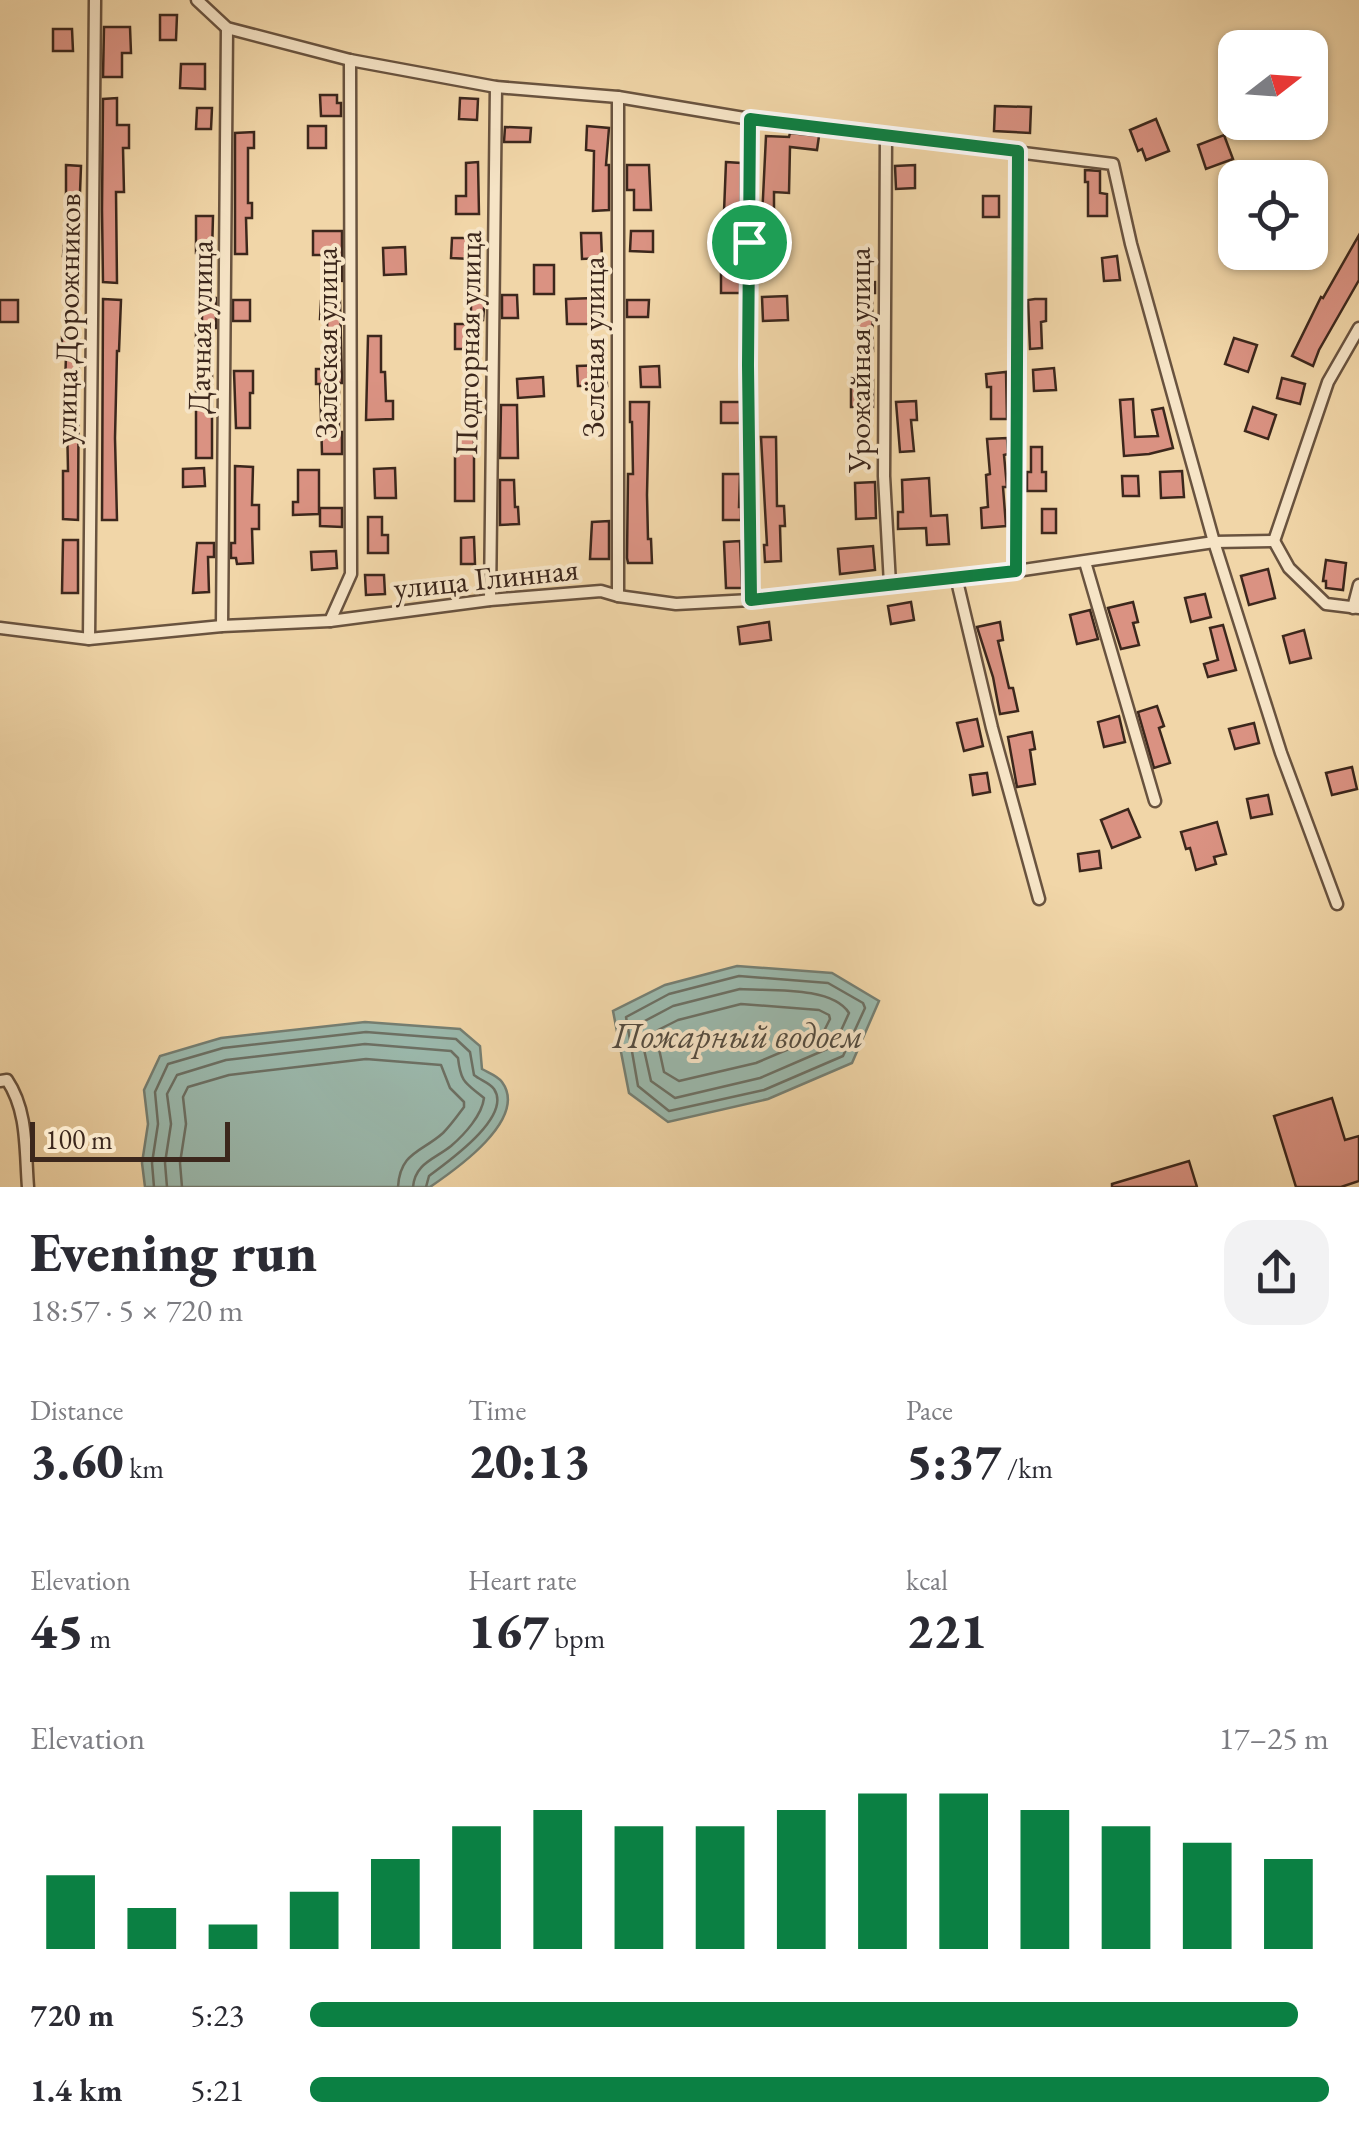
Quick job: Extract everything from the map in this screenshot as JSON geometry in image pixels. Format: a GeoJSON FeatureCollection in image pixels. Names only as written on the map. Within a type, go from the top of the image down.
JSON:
{"type":"FeatureCollection","features":[{"type":"Feature","properties":{"kind":"street","name":"улица Дорожников"},"geometry":{"type":"LineString","coordinates":[[89,640],[95,0]]}},
{"type":"Feature","properties":{"kind":"street"},"geometry":{"type":"LineString","coordinates":[[197,0],[228,28],[350,60],[496,87],[618,97],[750,119],[1114,164],[1131,244],[1214,542],[1281,754],[1337,904]]}},
{"type":"Feature","properties":{"kind":"street","name":"Дачная улица"},"geometry":{"type":"LineString","coordinates":[[222,626],[228,28]]}},
{"type":"Feature","properties":{"kind":"street","name":"Залеская улица"},"geometry":{"type":"LineString","coordinates":[[330,620],[351,574],[350,60]]}},
{"type":"Feature","properties":{"kind":"street","name":"Подгорная улица"},"geometry":{"type":"LineString","coordinates":[[490,600],[496,87]]}},
{"type":"Feature","properties":{"kind":"street","name":"Зелёная улица"},"geometry":{"type":"LineString","coordinates":[[618,97],[618,596]]}},
{"type":"Feature","properties":{"kind":"street"},"geometry":{"type":"LineString","coordinates":[[750,119],[751,600]]}},
{"type":"Feature","properties":{"kind":"street","name":"Урожайная улица"},"geometry":{"type":"LineString","coordinates":[[886,136],[884,476],[890,584]]}},
{"type":"Feature","properties":{"kind":"street"},"geometry":{"type":"LineString","coordinates":[[1016,571],[1018,151]]}},
{"type":"Feature","properties":{"kind":"street"},"geometry":{"type":"LineString","coordinates":[[1359,328],[1328,382],[1274,541],[1289,568],[1326,604],[1356,608],[1359,585]]}},
{"type":"Feature","properties":{"kind":"street","name":"улица Глинная"},"geometry":{"type":"LineString","coordinates":[[0,628],[89,640],[330,620],[601,591],[676,604],[751,600],[1016,571],[1214,542],[1274,541]]}},
{"type":"Feature","properties":{"kind":"street"},"geometry":{"type":"LineString","coordinates":[[1086,562],[1155,801]]}},
{"type":"Feature","properties":{"kind":"street"},"geometry":{"type":"LineString","coordinates":[[956,577],[1039,900]]}},
{"type":"Feature","properties":{"kind":"street"},"geometry":{"type":"LineString","coordinates":[[0,1081],[7,1080],[18,1096],[28,1187]]}},
{"type":"Feature","properties":{"kind":"water","name":"Пожарный водоем"},"geometry":{"type":"Polygon","coordinates":[[[737,966],[832,973],[879,1001],[852,1063],[768,1099],[668,1122],[629,1093],[613,1011],[665,985],[737,966]]]}},
{"type":"Feature","properties":{"kind":"water"},"geometry":{"type":"Polygon","coordinates":[[[365,1022],[460,1029],[480,1046],[482,1069],[500,1080],[508,1096],[506,1112],[486,1142],[456,1169],[430,1187],[145,1187],[142,1163],[148,1124],[144,1090],[160,1056],[221,1038],[365,1022]]]}},
{"type":"Feature","properties":{"kind":"building"},"geometry":{"type":"Polygon","coordinates":[[[160,15],[177,15],[176,40],[160,40],[160,15]]]}},
{"type":"Feature","properties":{"kind":"building"},"geometry":{"type":"Polygon","coordinates":[[[104,27],[130,27],[131,53],[122,53],[122,77],[103,77],[104,27]]]}},
{"type":"Feature","properties":{"kind":"building"},"geometry":{"type":"Polygon","coordinates":[[[53,29],[72,29],[73,51],[53,51],[53,29]]]}},
{"type":"Feature","properties":{"kind":"building"},"geometry":{"type":"Polygon","coordinates":[[[181,64],[205,64],[205,89],[180,88],[181,64]]]}},
{"type":"Feature","properties":{"kind":"building"},"geometry":{"type":"Polygon","coordinates":[[[320,95],[337,95],[341,116],[321,116],[320,95]]]}},
{"type":"Feature","properties":{"kind":"building"},"geometry":{"type":"Polygon","coordinates":[[[117,98],[117,125],[129,125],[129,148],[123,148],[124,192],[116,192],[117,283],[103,282],[102,210],[103,99],[117,98]]]}},
{"type":"Feature","properties":{"kind":"building"},"geometry":{"type":"Polygon","coordinates":[[[460,98],[478,99],[477,120],[459,119],[460,98]]]}},
{"type":"Feature","properties":{"kind":"building"},"geometry":{"type":"Polygon","coordinates":[[[995,106],[1031,107],[1030,133],[994,131],[995,106]]]}},
{"type":"Feature","properties":{"kind":"building"},"geometry":{"type":"Polygon","coordinates":[[[197,108],[212,108],[211,129],[196,129],[197,108]]]}},
{"type":"Feature","properties":{"kind":"building"},"geometry":{"type":"Polygon","coordinates":[[[1156,119],[1169,151],[1146,160],[1130,130],[1156,119]]]}},
{"type":"Feature","properties":{"kind":"building"},"geometry":{"type":"Polygon","coordinates":[[[308,126],[326,126],[326,148],[308,148],[308,126]]]}},
{"type":"Feature","properties":{"kind":"building"},"geometry":{"type":"Polygon","coordinates":[[[587,126],[609,128],[609,210],[593,211],[594,151],[586,150],[587,126]]]}},
{"type":"Feature","properties":{"kind":"building"},"geometry":{"type":"Polygon","coordinates":[[[505,127],[531,128],[530,142],[504,142],[505,127]]]}},
{"type":"Feature","properties":{"kind":"building"},"geometry":{"type":"Polygon","coordinates":[[[254,132],[254,148],[248,148],[248,203],[252,203],[252,218],[246,218],[247,254],[235,254],[235,133],[254,132]]]}},
{"type":"Feature","properties":{"kind":"building"},"geometry":{"type":"Polygon","coordinates":[[[790,133],[819,136],[817,150],[790,147],[789,193],[774,192],[774,218],[762,218],[766,136],[789,137],[790,133]]]}},
{"type":"Feature","properties":{"kind":"building"},"geometry":{"type":"Polygon","coordinates":[[[1218,137],[1226,140],[1233,159],[1218,160],[1218,165],[1206,169],[1198,145],[1218,137]]]}},
{"type":"Feature","properties":{"kind":"building"},"geometry":{"type":"Polygon","coordinates":[[[478,162],[479,214],[456,214],[456,196],[466,196],[466,163],[478,162]]]}},
{"type":"Feature","properties":{"kind":"building"},"geometry":{"type":"Polygon","coordinates":[[[726,162],[741,163],[740,212],[724,212],[726,162]]]}},
{"type":"Feature","properties":{"kind":"building"},"geometry":{"type":"Polygon","coordinates":[[[66,165],[81,166],[79,219],[66,218],[66,165]]]}},
{"type":"Feature","properties":{"kind":"building"},"geometry":{"type":"Polygon","coordinates":[[[627,165],[649,165],[651,210],[634,210],[634,190],[627,190],[627,165]]]}},
{"type":"Feature","properties":{"kind":"building"},"geometry":{"type":"Polygon","coordinates":[[[915,165],[915,188],[896,189],[895,166],[915,165]]]}},
{"type":"Feature","properties":{"kind":"building"},"geometry":{"type":"Polygon","coordinates":[[[1085,170],[1100,171],[1100,193],[1107,194],[1107,216],[1088,216],[1085,170]]]}},
{"type":"Feature","properties":{"kind":"building"},"geometry":{"type":"Polygon","coordinates":[[[983,196],[999,196],[999,217],[983,217],[983,196]]]}},
{"type":"Feature","properties":{"kind":"building"},"geometry":{"type":"Polygon","coordinates":[[[196,216],[213,216],[212,254],[196,253],[196,216]]]}},
{"type":"Feature","properties":{"kind":"building"},"geometry":{"type":"Polygon","coordinates":[[[313,231],[342,231],[342,281],[331,280],[331,255],[313,255],[313,231]]]}},
{"type":"Feature","properties":{"kind":"building"},"geometry":{"type":"Polygon","coordinates":[[[631,231],[653,231],[653,252],[630,251],[631,231]]]}},
{"type":"Feature","properties":{"kind":"building"},"geometry":{"type":"Polygon","coordinates":[[[581,233],[601,233],[602,258],[582,259],[581,233]]]}},
{"type":"Feature","properties":{"kind":"building"},"geometry":{"type":"Polygon","coordinates":[[[70,235],[79,236],[79,280],[67,279],[68,256],[63,256],[70,235]]]}},
{"type":"Feature","properties":{"kind":"building"},"geometry":{"type":"Polygon","coordinates":[[[1359,235],[1359,280],[1313,366],[1292,356],[1321,297],[1359,235]]]}},
{"type":"Feature","properties":{"kind":"building"},"geometry":{"type":"Polygon","coordinates":[[[452,238],[471,238],[471,259],[451,258],[452,238]]]}},
{"type":"Feature","properties":{"kind":"building"},"geometry":{"type":"Polygon","coordinates":[[[405,247],[406,274],[384,275],[383,248],[405,247]]]}},
{"type":"Feature","properties":{"kind":"building"},"geometry":{"type":"Polygon","coordinates":[[[1117,256],[1120,280],[1104,281],[1102,258],[1117,256]]]}},
{"type":"Feature","properties":{"kind":"building"},"geometry":{"type":"Polygon","coordinates":[[[534,265],[554,265],[554,294],[534,294],[534,265]]]}},
{"type":"Feature","properties":{"kind":"building"},"geometry":{"type":"Polygon","coordinates":[[[721,270],[740,270],[740,293],[721,293],[721,270]]]}},
{"type":"Feature","properties":{"kind":"building"},"geometry":{"type":"Polygon","coordinates":[[[875,282],[873,351],[860,352],[855,301],[862,301],[861,283],[875,282]]]}},
{"type":"Feature","properties":{"kind":"building"},"geometry":{"type":"Polygon","coordinates":[[[502,295],[517,295],[518,318],[502,318],[502,295]]]}},
{"type":"Feature","properties":{"kind":"building"},"geometry":{"type":"Polygon","coordinates":[[[787,296],[788,320],[763,321],[762,297],[787,296]]]}},
{"type":"Feature","properties":{"kind":"building"},"geometry":{"type":"Polygon","coordinates":[[[471,297],[485,297],[483,320],[471,321],[471,297]]]}},
{"type":"Feature","properties":{"kind":"building"},"geometry":{"type":"Polygon","coordinates":[[[202,298],[216,298],[216,328],[202,328],[202,298]]]}},
{"type":"Feature","properties":{"kind":"building"},"geometry":{"type":"Polygon","coordinates":[[[594,298],[595,324],[567,324],[566,299],[594,298]]]}},
{"type":"Feature","properties":{"kind":"building"},"geometry":{"type":"Polygon","coordinates":[[[103,299],[121,300],[115,438],[117,520],[102,520],[103,299]]]}},
{"type":"Feature","properties":{"kind":"building"},"geometry":{"type":"Polygon","coordinates":[[[1046,299],[1046,321],[1041,322],[1042,348],[1030,349],[1028,300],[1046,299]]]}},
{"type":"Feature","properties":{"kind":"building"},"geometry":{"type":"Polygon","coordinates":[[[0,300],[18,300],[18,322],[0,322],[0,300]]]}},
{"type":"Feature","properties":{"kind":"building"},"geometry":{"type":"Polygon","coordinates":[[[233,300],[250,300],[250,321],[233,321],[233,300]]]}},
{"type":"Feature","properties":{"kind":"building"},"geometry":{"type":"Polygon","coordinates":[[[627,300],[649,300],[648,317],[627,317],[627,300]]]}},
{"type":"Feature","properties":{"kind":"building"},"geometry":{"type":"Polygon","coordinates":[[[321,301],[340,301],[342,454],[322,454],[316,369],[328,369],[327,319],[320,319],[321,301]]]}},
{"type":"Feature","properties":{"kind":"building"},"geometry":{"type":"Polygon","coordinates":[[[455,324],[476,324],[475,349],[455,349],[455,324]]]}},
{"type":"Feature","properties":{"kind":"building"},"geometry":{"type":"Polygon","coordinates":[[[196,333],[212,333],[212,458],[196,458],[196,333]]]}},
{"type":"Feature","properties":{"kind":"building"},"geometry":{"type":"Polygon","coordinates":[[[79,336],[78,520],[63,519],[63,471],[68,471],[64,420],[66,355],[62,355],[62,337],[79,336]]]}},
{"type":"Feature","properties":{"kind":"building"},"geometry":{"type":"Polygon","coordinates":[[[368,336],[381,336],[381,372],[385,372],[386,401],[393,401],[393,419],[366,420],[368,336]]]}},
{"type":"Feature","properties":{"kind":"building"},"geometry":{"type":"Polygon","coordinates":[[[1234,338],[1257,345],[1248,372],[1225,364],[1234,338]]]}},
{"type":"Feature","properties":{"kind":"building"},"geometry":{"type":"Polygon","coordinates":[[[606,365],[607,386],[578,386],[577,366],[606,365]]]}},
{"type":"Feature","properties":{"kind":"building"},"geometry":{"type":"Polygon","coordinates":[[[659,366],[660,387],[641,387],[640,367],[659,366]]]}},
{"type":"Feature","properties":{"kind":"building"},"geometry":{"type":"Polygon","coordinates":[[[1054,368],[1056,390],[1034,391],[1033,370],[1054,368]]]}},
{"type":"Feature","properties":{"kind":"building"},"geometry":{"type":"Polygon","coordinates":[[[234,371],[253,371],[250,428],[236,428],[234,371]]]}},
{"type":"Feature","properties":{"kind":"building"},"geometry":{"type":"Polygon","coordinates":[[[1006,372],[1007,419],[991,419],[991,387],[987,387],[986,374],[1006,372]]]}},
{"type":"Feature","properties":{"kind":"building"},"geometry":{"type":"Polygon","coordinates":[[[543,377],[544,396],[518,398],[517,379],[543,377]]]}},
{"type":"Feature","properties":{"kind":"building"},"geometry":{"type":"Polygon","coordinates":[[[1282,378],[1305,384],[1300,404],[1277,398],[1282,378]]]}},
{"type":"Feature","properties":{"kind":"building"},"geometry":{"type":"Polygon","coordinates":[[[851,380],[873,380],[873,407],[851,407],[851,380]]]}},
{"type":"Feature","properties":{"kind":"building"},"geometry":{"type":"Polygon","coordinates":[[[1133,399],[1135,437],[1158,436],[1152,410],[1163,408],[1173,448],[1124,456],[1120,400],[1133,399]]]}},
{"type":"Feature","properties":{"kind":"building"},"geometry":{"type":"Polygon","coordinates":[[[916,401],[917,420],[911,420],[914,451],[900,452],[896,402],[916,401]]]}},
{"type":"Feature","properties":{"kind":"building"},"geometry":{"type":"Polygon","coordinates":[[[630,402],[649,402],[647,495],[652,563],[628,563],[627,558],[628,474],[633,474],[630,402]]]}},
{"type":"Feature","properties":{"kind":"building"},"geometry":{"type":"Polygon","coordinates":[[[721,402],[740,402],[740,423],[721,423],[721,402]]]}},
{"type":"Feature","properties":{"kind":"building"},"geometry":{"type":"Polygon","coordinates":[[[501,405],[517,405],[518,458],[500,458],[501,405]]]}},
{"type":"Feature","properties":{"kind":"building"},"geometry":{"type":"Polygon","coordinates":[[[1253,407],[1276,415],[1268,439],[1245,431],[1253,407]]]}},
{"type":"Feature","properties":{"kind":"building"},"geometry":{"type":"Polygon","coordinates":[[[455,437],[474,437],[474,501],[455,501],[455,437]]]}},
{"type":"Feature","properties":{"kind":"building"},"geometry":{"type":"Polygon","coordinates":[[[761,437],[776,437],[777,506],[784,506],[785,526],[780,526],[781,561],[765,562],[761,437]]]}},
{"type":"Feature","properties":{"kind":"building"},"geometry":{"type":"Polygon","coordinates":[[[1007,438],[1007,487],[1003,487],[1006,526],[982,528],[981,508],[988,507],[986,475],[990,474],[987,439],[1007,438]]]}},
{"type":"Feature","properties":{"kind":"building"},"geometry":{"type":"Polygon","coordinates":[[[1031,447],[1042,447],[1046,491],[1027,491],[1031,447]]]}},
{"type":"Feature","properties":{"kind":"building"},"geometry":{"type":"Polygon","coordinates":[[[235,466],[253,467],[252,505],[259,505],[259,529],[252,529],[253,563],[237,564],[236,558],[231,558],[231,543],[235,543],[235,466]]]}},
{"type":"Feature","properties":{"kind":"building"},"geometry":{"type":"Polygon","coordinates":[[[204,468],[205,486],[183,487],[183,469],[204,468]]]}},
{"type":"Feature","properties":{"kind":"building"},"geometry":{"type":"Polygon","coordinates":[[[395,468],[396,498],[375,498],[374,469],[395,468]]]}},
{"type":"Feature","properties":{"kind":"building"},"geometry":{"type":"Polygon","coordinates":[[[298,470],[319,470],[319,514],[293,515],[293,502],[298,502],[298,470]]]}},
{"type":"Feature","properties":{"kind":"building"},"geometry":{"type":"Polygon","coordinates":[[[1182,471],[1184,497],[1161,498],[1160,472],[1182,471]]]}},
{"type":"Feature","properties":{"kind":"building"},"geometry":{"type":"Polygon","coordinates":[[[723,474],[740,474],[741,520],[723,520],[723,474]]]}},
{"type":"Feature","properties":{"kind":"building"},"geometry":{"type":"Polygon","coordinates":[[[1122,476],[1138,476],[1139,496],[1123,496],[1122,476]]]}},
{"type":"Feature","properties":{"kind":"building"},"geometry":{"type":"Polygon","coordinates":[[[929,478],[931,516],[947,515],[949,544],[927,545],[926,528],[898,529],[898,512],[903,512],[902,480],[929,478]]]}},
{"type":"Feature","properties":{"kind":"building"},"geometry":{"type":"Polygon","coordinates":[[[500,480],[514,480],[519,524],[500,525],[500,480]]]}},
{"type":"Feature","properties":{"kind":"building"},"geometry":{"type":"Polygon","coordinates":[[[875,482],[876,518],[856,519],[855,483],[875,482]]]}},
{"type":"Feature","properties":{"kind":"building"},"geometry":{"type":"Polygon","coordinates":[[[320,508],[342,508],[342,527],[320,526],[320,508]]]}},
{"type":"Feature","properties":{"kind":"building"},"geometry":{"type":"Polygon","coordinates":[[[1042,509],[1056,509],[1056,533],[1042,533],[1042,509]]]}},
{"type":"Feature","properties":{"kind":"building"},"geometry":{"type":"Polygon","coordinates":[[[368,517],[382,517],[388,553],[368,553],[368,517]]]}},
{"type":"Feature","properties":{"kind":"building"},"geometry":{"type":"Polygon","coordinates":[[[609,521],[609,559],[590,559],[592,522],[609,521]]]}},
{"type":"Feature","properties":{"kind":"building"},"geometry":{"type":"Polygon","coordinates":[[[474,537],[475,564],[461,564],[461,538],[474,537]]]}},
{"type":"Feature","properties":{"kind":"building"},"geometry":{"type":"Polygon","coordinates":[[[63,540],[78,540],[78,593],[62,593],[63,540]]]}},
{"type":"Feature","properties":{"kind":"building"},"geometry":{"type":"Polygon","coordinates":[[[740,541],[742,588],[726,588],[724,542],[740,541]]]}},
{"type":"Feature","properties":{"kind":"building"},"geometry":{"type":"Polygon","coordinates":[[[197,543],[214,543],[214,557],[208,557],[209,592],[193,593],[197,543]]]}},
{"type":"Feature","properties":{"kind":"building"},"geometry":{"type":"Polygon","coordinates":[[[873,546],[875,570],[840,574],[838,549],[873,546]]]}},
{"type":"Feature","properties":{"kind":"building"},"geometry":{"type":"Polygon","coordinates":[[[336,551],[337,568],[312,570],[311,552],[336,551]]]}},
{"type":"Feature","properties":{"kind":"building"},"geometry":{"type":"Polygon","coordinates":[[[1326,560],[1346,563],[1343,590],[1326,588],[1326,560]]]}},
{"type":"Feature","properties":{"kind":"building"},"geometry":{"type":"Polygon","coordinates":[[[1268,569],[1275,598],[1249,605],[1241,576],[1268,569]]]}},
{"type":"Feature","properties":{"kind":"building"},"geometry":{"type":"Polygon","coordinates":[[[365,575],[384,575],[385,594],[366,595],[365,575]]]}},
{"type":"Feature","properties":{"kind":"building"},"geometry":{"type":"Polygon","coordinates":[[[1205,594],[1211,617],[1191,622],[1185,598],[1205,594]]]}},
{"type":"Feature","properties":{"kind":"building"},"geometry":{"type":"Polygon","coordinates":[[[911,602],[914,620],[891,624],[888,606],[911,602]]]}},
{"type":"Feature","properties":{"kind":"building"},"geometry":{"type":"Polygon","coordinates":[[[1133,602],[1139,645],[1121,649],[1108,608],[1133,602]]]}},
{"type":"Feature","properties":{"kind":"building"},"geometry":{"type":"Polygon","coordinates":[[[1090,610],[1098,639],[1077,644],[1070,615],[1090,610]]]}},
{"type":"Feature","properties":{"kind":"building"},"geometry":{"type":"Polygon","coordinates":[[[769,622],[771,640],[740,644],[738,627],[769,622]]]}},
{"type":"Feature","properties":{"kind":"building"},"geometry":{"type":"Polygon","coordinates":[[[1000,622],[1003,640],[998,641],[1018,711],[1000,714],[977,627],[1000,622]]]}},
{"type":"Feature","properties":{"kind":"building"},"geometry":{"type":"Polygon","coordinates":[[[1223,625],[1236,670],[1208,677],[1204,664],[1218,660],[1210,628],[1223,625]]]}},
{"type":"Feature","properties":{"kind":"building"},"geometry":{"type":"Polygon","coordinates":[[[1304,630],[1311,658],[1290,663],[1283,636],[1304,630]]]}},
{"type":"Feature","properties":{"kind":"building"},"geometry":{"type":"Polygon","coordinates":[[[1157,706],[1170,763],[1154,768],[1138,712],[1157,706]]]}},
{"type":"Feature","properties":{"kind":"building"},"geometry":{"type":"Polygon","coordinates":[[[1119,716],[1125,742],[1104,747],[1098,722],[1119,716]]]}},
{"type":"Feature","properties":{"kind":"building"},"geometry":{"type":"Polygon","coordinates":[[[977,719],[983,746],[964,751],[957,723],[977,719]]]}},
{"type":"Feature","properties":{"kind":"building"},"geometry":{"type":"Polygon","coordinates":[[[1254,723],[1259,743],[1235,749],[1229,729],[1254,723]]]}},
{"type":"Feature","properties":{"kind":"building"},"geometry":{"type":"Polygon","coordinates":[[[1032,732],[1035,749],[1030,750],[1035,784],[1017,787],[1008,737],[1032,732]]]}},
{"type":"Feature","properties":{"kind":"building"},"geometry":{"type":"Polygon","coordinates":[[[1352,767],[1357,789],[1332,795],[1326,773],[1352,767]]]}},
{"type":"Feature","properties":{"kind":"building"},"geometry":{"type":"Polygon","coordinates":[[[987,773],[990,792],[973,795],[970,775],[987,773]]]}},
{"type":"Feature","properties":{"kind":"building"},"geometry":{"type":"Polygon","coordinates":[[[1268,795],[1272,814],[1251,818],[1247,799],[1268,795]]]}},
{"type":"Feature","properties":{"kind":"building"},"geometry":{"type":"Polygon","coordinates":[[[1128,809],[1140,837],[1112,848],[1101,820],[1128,809]]]}},
{"type":"Feature","properties":{"kind":"building"},"geometry":{"type":"Polygon","coordinates":[[[1217,822],[1226,854],[1214,857],[1216,864],[1196,870],[1181,832],[1217,822]]]}},
{"type":"Feature","properties":{"kind":"building"},"geometry":{"type":"Polygon","coordinates":[[[1099,851],[1101,868],[1080,871],[1078,854],[1099,851]]]}},
{"type":"Feature","properties":{"kind":"building"},"geometry":{"type":"Polygon","coordinates":[[[1332,1098],[1345,1140],[1359,1136],[1359,1181],[1341,1187],[1296,1187],[1274,1116],[1332,1098]]]}},
{"type":"Feature","properties":{"kind":"building"},"geometry":{"type":"Polygon","coordinates":[[[1189,1161],[1197,1187],[1112,1187],[1112,1184],[1189,1161]]]}},
{"type":"Feature","properties":{"kind":"route"},"geometry":{"type":"LineString","coordinates":[[750,119],[1018,151],[1016,571],[751,600],[749,242],[750,119]]}}]}
